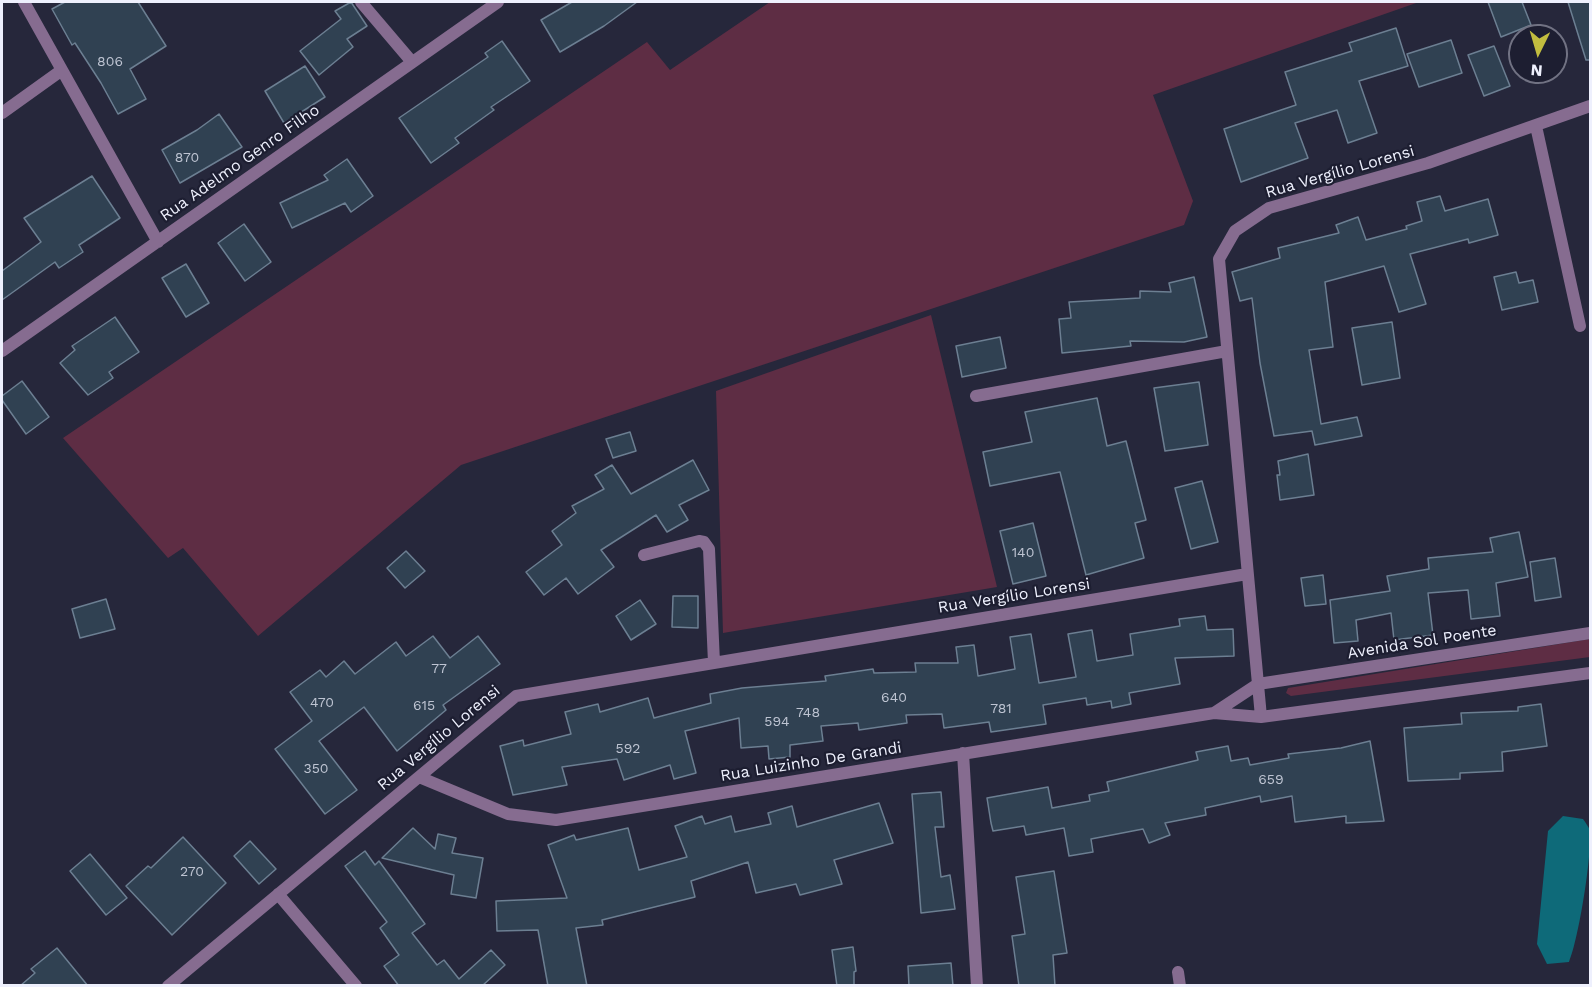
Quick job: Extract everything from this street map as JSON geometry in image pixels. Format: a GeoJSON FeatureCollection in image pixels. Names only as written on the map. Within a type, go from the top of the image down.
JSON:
{"type":"FeatureCollection","features":[{"type":"Feature","properties":{"kind":"street"},"geometry":{"type":"LineString","coordinates":[[24,2],[158,242]]}},
{"type":"Feature","properties":{"kind":"street"},"geometry":{"type":"LineString","coordinates":[[361,2],[412,62]]}},
{"type":"Feature","properties":{"kind":"street","name":"Rua Adelmo Genro Filho"},"geometry":{"type":"LineString","coordinates":[[2,351],[498,2]]}},
{"type":"Feature","properties":{"kind":"street"},"geometry":{"type":"LineString","coordinates":[[2,113],[62,70]]}},
{"type":"Feature","properties":{"kind":"street","name":"Rua Vergílio Lorensi"},"geometry":{"type":"LineString","coordinates":[[171,984],[516,696],[1247,574],[1219,259],[1234,231],[1269,208],[1428,163],[1590,106]]}},
{"type":"Feature","properties":{"kind":"street"},"geometry":{"type":"LineString","coordinates":[[1536,126],[1580,326]]}},
{"type":"Feature","properties":{"kind":"street"},"geometry":{"type":"LineString","coordinates":[[976,396],[1227,351]]}},
{"type":"Feature","properties":{"kind":"street"},"geometry":{"type":"LineString","coordinates":[[644,555],[699,541],[704,542],[709,549],[714,663]]}},
{"type":"Feature","properties":{"kind":"street"},"geometry":{"type":"LineString","coordinates":[[1247,574],[1261,717],[1590,673]]}},
{"type":"Feature","properties":{"kind":"street","name":"Avenida Sol Poente"},"geometry":{"type":"LineString","coordinates":[[1258,684],[1590,633]]}},
{"type":"Feature","properties":{"kind":"street","name":"Rua Luizinho De Grandi"},"geometry":{"type":"LineString","coordinates":[[1214,713],[1258,684]]}},
{"type":"Feature","properties":{"kind":"street","name":"Rua Luizinho De Grandi"},"geometry":{"type":"LineString","coordinates":[[418,777],[508,814],[556,820],[1214,713],[1261,717]]}},
{"type":"Feature","properties":{"kind":"street"},"geometry":{"type":"LineString","coordinates":[[963,753],[977,986]]}},
{"type":"Feature","properties":{"kind":"street"},"geometry":{"type":"LineString","coordinates":[[278,894],[356,986]]}},
{"type":"Feature","properties":{"kind":"street"},"geometry":{"type":"LineString","coordinates":[[1178,972],[1180,986]]}},
{"type":"Feature","properties":{"kind":"shaded area"},"geometry":{"type":"Polygon","coordinates":[[[770,2],[1419,2],[1153,95],[1193,201],[1184,225],[461,465],[258,636],[183,548],[168,558],[63,438],[647,42],[670,70],[770,2]]]}},
{"type":"Feature","properties":{"kind":"shaded area"},"geometry":{"type":"Polygon","coordinates":[[[931,315],[997,587],[723,633],[716,391],[931,315]]]}},
{"type":"Feature","properties":{"kind":"shaded area"},"geometry":{"type":"Polygon","coordinates":[[[1590,639],[1590,657],[1291,696],[1286,693],[1288,688],[1590,639]]]}},
{"type":"Feature","properties":{"kind":"water"},"geometry":{"type":"Polygon","coordinates":[[[1563,816],[1583,819],[1590,831],[1587,877],[1581,916],[1569,962],[1547,964],[1537,944],[1548,831],[1563,816]]]}},
{"type":"Feature","properties":{"kind":"building"},"geometry":{"type":"Polygon","coordinates":[[[65,2],[138,2],[166,46],[130,69],[146,99],[118,114],[75,43],[72,45],[52,9],[65,2]]]}},
{"type":"Feature","properties":{"kind":"building"},"geometry":{"type":"Polygon","coordinates":[[[351,2],[367,26],[347,39],[353,47],[319,75],[300,51],[341,19],[335,11],[351,2]]]}},
{"type":"Feature","properties":{"kind":"building"},"geometry":{"type":"Polygon","coordinates":[[[572,2],[637,2],[604,26],[560,52],[541,20],[572,2]]]}},
{"type":"Feature","properties":{"kind":"building"},"geometry":{"type":"Polygon","coordinates":[[[1488,2],[1522,2],[1531,24],[1508,24],[1508,34],[1501,37],[1488,2]]]}},
{"type":"Feature","properties":{"kind":"building"},"geometry":{"type":"Polygon","coordinates":[[[1568,2],[1590,2],[1590,60],[1586,60],[1568,2]]]}},
{"type":"Feature","properties":{"kind":"building"},"geometry":{"type":"Polygon","coordinates":[[[1396,28],[1408,66],[1359,81],[1377,133],[1348,143],[1337,110],[1295,123],[1308,158],[1241,182],[1224,129],[1296,105],[1285,72],[1352,51],[1349,43],[1396,28]]]}},
{"type":"Feature","properties":{"kind":"building"},"geometry":{"type":"Polygon","coordinates":[[[1451,40],[1462,73],[1419,87],[1407,54],[1451,40]]]}},
{"type":"Feature","properties":{"kind":"building"},"geometry":{"type":"Polygon","coordinates":[[[502,41],[530,81],[491,107],[494,110],[455,138],[459,143],[431,163],[399,118],[488,57],[485,53],[502,41]]]}},
{"type":"Feature","properties":{"kind":"building"},"geometry":{"type":"Polygon","coordinates":[[[1494,46],[1510,86],[1484,96],[1468,55],[1494,46]]]}},
{"type":"Feature","properties":{"kind":"building"},"geometry":{"type":"Polygon","coordinates":[[[305,66],[325,97],[284,123],[265,91],[305,66]]]}},
{"type":"Feature","properties":{"kind":"building"},"geometry":{"type":"Polygon","coordinates":[[[219,114],[242,147],[180,183],[162,150],[219,114]]]}},
{"type":"Feature","properties":{"kind":"building"},"geometry":{"type":"Polygon","coordinates":[[[347,159],[373,196],[351,212],[345,203],[292,228],[280,203],[328,180],[324,175],[347,159]]]}},
{"type":"Feature","properties":{"kind":"building"},"geometry":{"type":"Polygon","coordinates":[[[92,176],[120,218],[79,245],[83,252],[59,268],[55,262],[2,300],[2,271],[41,242],[24,218],[92,176]]]}},
{"type":"Feature","properties":{"kind":"building"},"geometry":{"type":"Polygon","coordinates":[[[1440,196],[1445,211],[1488,199],[1498,235],[1469,243],[1468,239],[1410,254],[1426,304],[1399,312],[1384,266],[1325,282],[1333,347],[1309,350],[1321,424],[1357,417],[1362,436],[1315,445],[1312,431],[1274,436],[1260,363],[1252,298],[1240,301],[1232,272],[1280,258],[1278,248],[1339,233],[1336,225],[1358,217],[1366,240],[1407,229],[1406,226],[1422,221],[1417,202],[1440,196]]]}},
{"type":"Feature","properties":{"kind":"building"},"geometry":{"type":"Polygon","coordinates":[[[244,224],[271,262],[245,281],[218,243],[244,224]]]}},
{"type":"Feature","properties":{"kind":"building"},"geometry":{"type":"Polygon","coordinates":[[[186,264],[209,303],[186,317],[162,278],[186,264]]]}},
{"type":"Feature","properties":{"kind":"building"},"geometry":{"type":"Polygon","coordinates":[[[1516,272],[1519,283],[1533,280],[1538,302],[1502,310],[1494,277],[1516,272]]]}},
{"type":"Feature","properties":{"kind":"building"},"geometry":{"type":"Polygon","coordinates":[[[1194,277],[1207,337],[1184,342],[1130,341],[1131,346],[1062,353],[1059,319],[1071,318],[1069,302],[1140,298],[1140,291],[1171,292],[1169,283],[1194,277]]]}},
{"type":"Feature","properties":{"kind":"building"},"geometry":{"type":"Polygon","coordinates":[[[115,317],[139,352],[109,372],[113,378],[88,395],[60,363],[75,350],[72,346],[115,317]]]}},
{"type":"Feature","properties":{"kind":"building"},"geometry":{"type":"Polygon","coordinates":[[[1392,322],[1400,378],[1362,385],[1352,328],[1392,322]]]}},
{"type":"Feature","properties":{"kind":"building"},"geometry":{"type":"Polygon","coordinates":[[[1000,337],[1006,368],[962,377],[956,346],[1000,337]]]}},
{"type":"Feature","properties":{"kind":"building"},"geometry":{"type":"Polygon","coordinates":[[[22,381],[49,417],[26,434],[2,400],[2,396],[22,381]]]}},
{"type":"Feature","properties":{"kind":"building"},"geometry":{"type":"Polygon","coordinates":[[[1199,382],[1208,445],[1165,451],[1154,388],[1199,382]]]}},
{"type":"Feature","properties":{"kind":"building"},"geometry":{"type":"Polygon","coordinates":[[[1097,398],[1107,446],[1126,441],[1146,520],[1135,523],[1144,558],[1086,575],[1060,472],[990,486],[983,452],[1032,442],[1025,412],[1097,398]]]}},
{"type":"Feature","properties":{"kind":"building"},"geometry":{"type":"Polygon","coordinates":[[[630,432],[636,451],[613,458],[606,439],[630,432]]]}},
{"type":"Feature","properties":{"kind":"building"},"geometry":{"type":"Polygon","coordinates":[[[1308,454],[1314,495],[1280,500],[1278,461],[1308,454]]]}},
{"type":"Feature","properties":{"kind":"building"},"geometry":{"type":"Polygon","coordinates":[[[693,460],[709,490],[679,505],[688,520],[667,532],[656,515],[601,550],[614,567],[578,594],[566,578],[544,595],[526,572],[562,545],[552,531],[576,513],[572,506],[604,489],[595,475],[612,465],[631,494],[693,460]]]}},
{"type":"Feature","properties":{"kind":"building"},"geometry":{"type":"Polygon","coordinates":[[[1202,481],[1218,542],[1191,549],[1175,488],[1202,481]]]}},
{"type":"Feature","properties":{"kind":"building"},"geometry":{"type":"Polygon","coordinates":[[[1033,523],[1046,576],[1013,584],[1000,531],[1033,523]]]}},
{"type":"Feature","properties":{"kind":"building"},"geometry":{"type":"Polygon","coordinates":[[[1519,532],[1528,577],[1496,583],[1500,616],[1471,619],[1468,590],[1428,593],[1433,635],[1394,640],[1391,613],[1356,620],[1358,641],[1334,643],[1330,600],[1390,591],[1387,576],[1429,569],[1428,558],[1493,552],[1490,538],[1519,532]]]}},
{"type":"Feature","properties":{"kind":"building"},"geometry":{"type":"Polygon","coordinates":[[[406,551],[425,571],[405,588],[387,568],[406,551]]]}},
{"type":"Feature","properties":{"kind":"building"},"geometry":{"type":"Polygon","coordinates":[[[1555,558],[1561,597],[1535,601],[1530,562],[1555,558]]]}},
{"type":"Feature","properties":{"kind":"building"},"geometry":{"type":"Polygon","coordinates":[[[1323,575],[1326,604],[1305,606],[1301,578],[1323,575]]]}},
{"type":"Feature","properties":{"kind":"building"},"geometry":{"type":"Polygon","coordinates":[[[673,596],[698,596],[698,628],[672,627],[673,596]]]}},
{"type":"Feature","properties":{"kind":"building"},"geometry":{"type":"Polygon","coordinates":[[[106,599],[115,629],[80,638],[72,609],[106,599]]]}},
{"type":"Feature","properties":{"kind":"building"},"geometry":{"type":"Polygon","coordinates":[[[640,600],[656,624],[631,640],[616,616],[640,600]]]}},
{"type":"Feature","properties":{"kind":"building"},"geometry":{"type":"Polygon","coordinates":[[[1205,616],[1207,630],[1233,629],[1234,656],[1175,658],[1180,684],[1129,693],[1131,704],[1112,708],[1111,701],[1087,705],[1086,698],[1043,705],[1046,724],[991,732],[989,722],[944,728],[942,714],[906,715],[907,723],[859,730],[858,723],[821,726],[823,741],[790,745],[790,757],[769,759],[768,746],[741,748],[739,718],[685,731],[696,773],[674,779],[670,765],[624,780],[617,759],[562,767],[567,785],[513,795],[500,746],[523,740],[524,746],[571,734],[565,712],[598,704],[600,712],[648,698],[654,718],[711,703],[710,694],[742,688],[826,681],[825,676],[873,669],[874,673],[916,672],[915,663],[958,663],[956,647],[974,645],[978,676],[1015,669],[1010,637],[1031,634],[1039,683],[1076,677],[1068,634],[1092,630],[1097,661],[1133,655],[1130,634],[1180,626],[1179,619],[1205,616]]]}},
{"type":"Feature","properties":{"kind":"building"},"geometry":{"type":"Polygon","coordinates":[[[433,636],[450,658],[478,636],[500,664],[443,705],[446,710],[397,751],[364,707],[319,741],[357,790],[325,814],[275,749],[312,721],[290,692],[320,670],[326,677],[344,661],[355,674],[396,642],[406,656],[433,636]]]}},
{"type":"Feature","properties":{"kind":"building"},"geometry":{"type":"Polygon","coordinates":[[[1541,704],[1547,746],[1502,752],[1503,771],[1460,773],[1460,779],[1408,781],[1404,728],[1462,724],[1461,713],[1518,711],[1518,707],[1541,704]]]}},
{"type":"Feature","properties":{"kind":"building"},"geometry":{"type":"Polygon","coordinates":[[[1370,741],[1384,821],[1346,823],[1346,816],[1295,822],[1292,796],[1261,802],[1260,796],[1205,808],[1206,815],[1165,823],[1170,835],[1149,843],[1143,829],[1091,839],[1093,852],[1069,856],[1064,828],[1026,835],[1024,826],[993,831],[991,823],[987,798],[1048,787],[1052,808],[1090,801],[1089,795],[1109,791],[1107,782],[1198,760],[1196,752],[1228,746],[1231,761],[1248,758],[1250,765],[1289,758],[1288,754],[1341,748],[1370,741]]]}},
{"type":"Feature","properties":{"kind":"building"},"geometry":{"type":"Polygon","coordinates":[[[941,792],[944,827],[935,827],[941,877],[950,875],[955,909],[921,913],[912,794],[941,792]]]}},
{"type":"Feature","properties":{"kind":"building"},"geometry":{"type":"Polygon","coordinates":[[[879,803],[893,843],[834,860],[842,884],[800,895],[796,884],[756,893],[748,862],[691,881],[695,897],[602,920],[603,925],[576,928],[587,986],[548,986],[538,930],[497,931],[496,901],[567,898],[548,845],[574,835],[576,840],[628,828],[639,870],[687,857],[675,826],[702,816],[705,824],[731,816],[735,832],[771,824],[768,813],[792,806],[797,827],[879,803]]]}},
{"type":"Feature","properties":{"kind":"building"},"geometry":{"type":"Polygon","coordinates":[[[413,828],[435,849],[438,834],[456,838],[452,853],[483,858],[476,898],[451,894],[454,875],[382,858],[413,828]]]}},
{"type":"Feature","properties":{"kind":"building"},"geometry":{"type":"Polygon","coordinates":[[[183,837],[226,883],[172,935],[126,886],[148,866],[151,868],[183,837]]]}},
{"type":"Feature","properties":{"kind":"building"},"geometry":{"type":"Polygon","coordinates":[[[250,841],[276,869],[259,884],[234,856],[250,841]]]}},
{"type":"Feature","properties":{"kind":"building"},"geometry":{"type":"Polygon","coordinates":[[[365,851],[375,865],[379,861],[425,924],[412,933],[437,965],[444,960],[459,979],[491,950],[505,965],[482,986],[399,986],[384,966],[399,955],[380,928],[387,922],[345,866],[365,851]]]}},
{"type":"Feature","properties":{"kind":"building"},"geometry":{"type":"Polygon","coordinates":[[[90,854],[127,898],[106,915],[70,871],[90,854]]]}},
{"type":"Feature","properties":{"kind":"building"},"geometry":{"type":"Polygon","coordinates":[[[1054,871],[1067,953],[1053,955],[1055,986],[1019,986],[1012,936],[1025,934],[1016,877],[1054,871]]]}},
{"type":"Feature","properties":{"kind":"building"},"geometry":{"type":"Polygon","coordinates":[[[853,947],[856,971],[854,972],[854,986],[837,986],[832,950],[853,947]]]}},
{"type":"Feature","properties":{"kind":"building"},"geometry":{"type":"Polygon","coordinates":[[[57,948],[88,986],[20,986],[35,973],[31,969],[57,948]]]}},
{"type":"Feature","properties":{"kind":"building"},"geometry":{"type":"Polygon","coordinates":[[[951,963],[953,986],[909,986],[908,966],[951,963]]]}}]}
